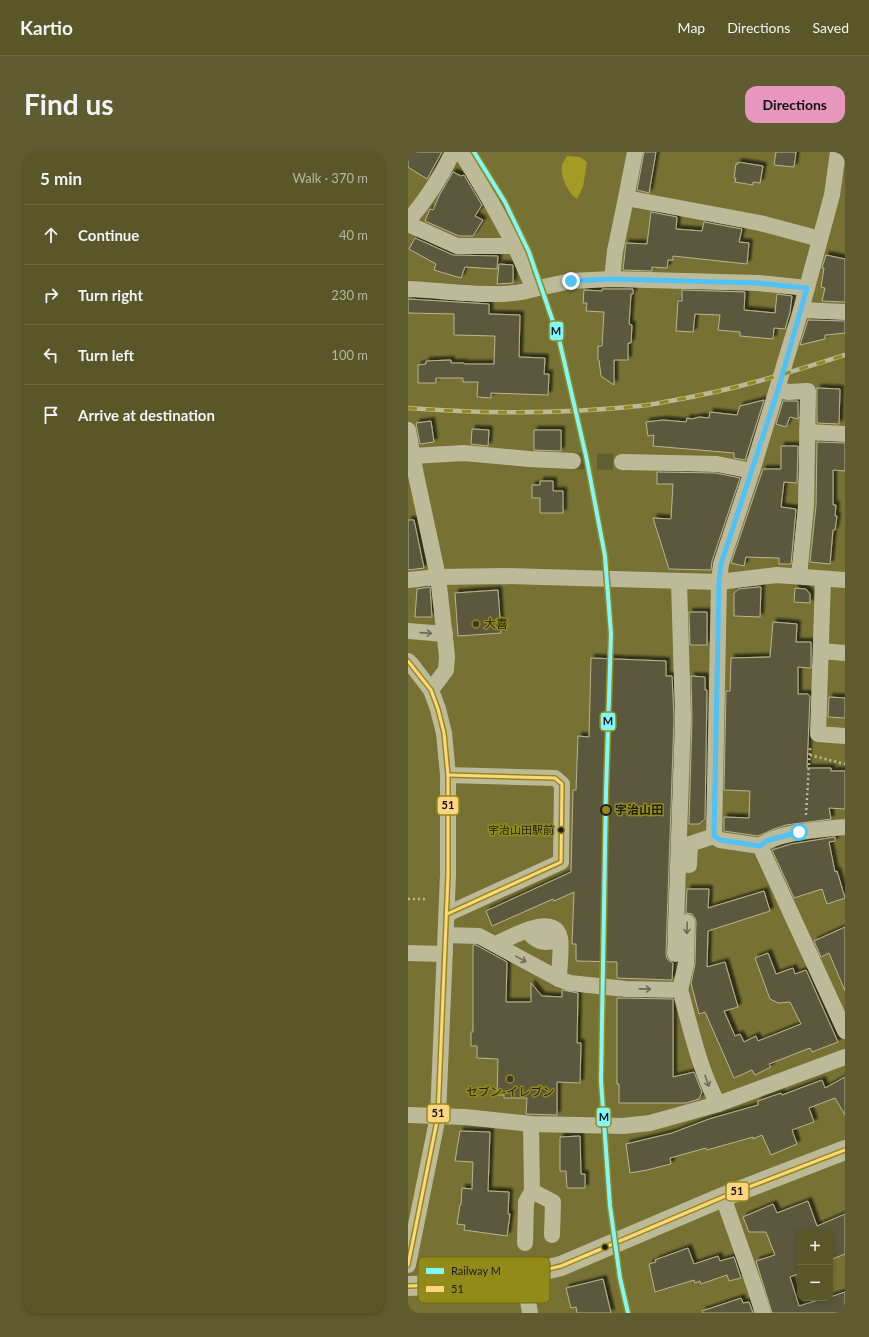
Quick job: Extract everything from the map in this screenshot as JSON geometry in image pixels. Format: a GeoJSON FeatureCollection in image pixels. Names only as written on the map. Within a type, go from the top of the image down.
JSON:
{"type":"FeatureCollection","features":[{"type":"Feature","properties":{"kind":"main road"},"geometry":{"type":"LineString","coordinates":[[550,1269],[561,1266],[723,1197],[845,1150]]}},
{"type":"Feature","properties":{"kind":"main road"},"geometry":{"type":"LineString","coordinates":[[408,1286],[418,1286]]}},
{"type":"Feature","properties":{"kind":"street"},"geometry":{"type":"LineString","coordinates":[[453,152],[442,174],[408,222],[457,246],[515,246]]}},
{"type":"Feature","properties":{"kind":"street"},"geometry":{"type":"LineString","coordinates":[[461,152],[515,246],[534,289]]}},
{"type":"Feature","properties":{"kind":"street"},"geometry":{"type":"LineString","coordinates":[[612,279],[615,251],[635,152]]}},
{"type":"Feature","properties":{"kind":"street"},"geometry":{"type":"LineString","coordinates":[[714,836],[719,582],[721,564],[778,390],[820,239],[838,196],[838,152]]}},
{"type":"Feature","properties":{"kind":"street"},"geometry":{"type":"LineString","coordinates":[[626,198],[760,223],[820,239]]}},
{"type":"Feature","properties":{"kind":"street"},"geometry":{"type":"LineString","coordinates":[[408,289],[494,294],[521,293],[571,281],[612,279],[758,283],[807,288]]}},
{"type":"Feature","properties":{"kind":"street"},"geometry":{"type":"LineString","coordinates":[[801,310],[845,312]]}},
{"type":"Feature","properties":{"kind":"street"},"geometry":{"type":"LineString","coordinates":[[778,390],[789,392],[808,392],[806,506],[799,576]]}},
{"type":"Feature","properties":{"kind":"street"},"geometry":{"type":"LineString","coordinates":[[408,430],[412,456],[412,476],[438,577],[447,656],[446,670],[431,690]]}},
{"type":"Feature","properties":{"kind":"street"},"geometry":{"type":"LineString","coordinates":[[807,432],[845,434]]}},
{"type":"Feature","properties":{"kind":"street"},"geometry":{"type":"LineString","coordinates":[[412,456],[464,454],[573,461]]}},
{"type":"Feature","properties":{"kind":"street"},"geometry":{"type":"LineString","coordinates":[[622,462],[717,464],[752,471]]}},
{"type":"Feature","properties":{"kind":"street"},"geometry":{"type":"LineString","coordinates":[[408,580],[438,577],[506,576],[719,582],[778,575],[845,580]]}},
{"type":"Feature","properties":{"kind":"street"},"geometry":{"type":"LineString","coordinates":[[823,579],[818,734],[845,736]]}},
{"type":"Feature","properties":{"kind":"street"},"geometry":{"type":"LineString","coordinates":[[675,954],[683,725],[680,581]]}},
{"type":"Feature","properties":{"kind":"street"},"geometry":{"type":"LineString","coordinates":[[408,631],[444,634]]}},
{"type":"Feature","properties":{"kind":"street"},"geometry":{"type":"LineString","coordinates":[[821,651],[845,653]]}},
{"type":"Feature","properties":{"kind":"street"},"geometry":{"type":"LineString","coordinates":[[408,661],[431,690],[438,709],[444,734],[448,775],[447,914],[438,1116],[408,1264]]}},
{"type":"Feature","properties":{"kind":"street"},"geometry":{"type":"LineString","coordinates":[[447,914],[561,862],[562,784],[555,778],[448,775]]}},
{"type":"Feature","properties":{"kind":"street"},"geometry":{"type":"LineString","coordinates":[[714,836],[720,840],[760,846],[766,841],[805,832],[845,827]]}},
{"type":"Feature","properties":{"kind":"street"},"geometry":{"type":"LineString","coordinates":[[714,836],[690,844],[686,964],[680,990],[697,1053],[708,1086],[718,1104]]}},
{"type":"Feature","properties":{"kind":"street"},"geometry":{"type":"LineString","coordinates":[[760,846],[845,1031]]}},
{"type":"Feature","properties":{"kind":"street"},"geometry":{"type":"LineString","coordinates":[[496,944],[530,929],[545,926],[553,927],[558,931],[560,939],[559,979]]}},
{"type":"Feature","properties":{"kind":"street"},"geometry":{"type":"LineString","coordinates":[[446,935],[479,936],[559,979],[570,983],[626,989],[680,990]]}},
{"type":"Feature","properties":{"kind":"street"},"geometry":{"type":"LineString","coordinates":[[408,953],[445,954]]}},
{"type":"Feature","properties":{"kind":"street"},"geometry":{"type":"LineString","coordinates":[[408,1115],[531,1124],[623,1126],[650,1123],[718,1104],[845,1057]]}},
{"type":"Feature","properties":{"kind":"street"},"geometry":{"type":"LineString","coordinates":[[525,1243],[526,1202],[532,1191],[531,1124]]}},
{"type":"Feature","properties":{"kind":"street"},"geometry":{"type":"LineString","coordinates":[[532,1191],[553,1202],[552,1235]]}},
{"type":"Feature","properties":{"kind":"street"},"geometry":{"type":"LineString","coordinates":[[723,1197],[763,1313]]}},
{"type":"Feature","properties":{"kind":"street"},"geometry":{"type":"LineString","coordinates":[[528,1303],[530,1313]]}},
{"type":"Feature","properties":{"kind":"path"},"geometry":{"type":"LineString","coordinates":[[805,832],[810,745]]}},
{"type":"Feature","properties":{"kind":"path"},"geometry":{"type":"LineString","coordinates":[[810,755],[845,764]]}},
{"type":"Feature","properties":{"kind":"path"},"geometry":{"type":"LineString","coordinates":[[408,899],[426,900]]}},
{"type":"Feature","properties":{"kind":"shaded area"},"geometry":{"type":"Polygon","coordinates":[[[567,156],[580,157],[587,162],[583,187],[577,199],[568,189],[562,175],[562,165],[567,156]]]}},
{"type":"Feature","properties":{"kind":"building"},"geometry":{"type":"Polygon","coordinates":[[[408,152],[442,152],[427,179],[408,167],[408,152]]]}},
{"type":"Feature","properties":{"kind":"building"},"geometry":{"type":"Polygon","coordinates":[[[644,152],[656,152],[649,193],[637,190],[644,152]]]}},
{"type":"Feature","properties":{"kind":"building"},"geometry":{"type":"Polygon","coordinates":[[[776,152],[796,152],[794,167],[774,165],[776,152]]]}},
{"type":"Feature","properties":{"kind":"building"},"geometry":{"type":"Polygon","coordinates":[[[738,162],[763,166],[760,183],[753,182],[753,185],[735,182],[736,178],[734,178],[736,164],[738,164],[738,162]]]}},
{"type":"Feature","properties":{"kind":"building"},"geometry":{"type":"Polygon","coordinates":[[[453,172],[461,176],[464,175],[482,205],[475,216],[483,220],[473,236],[459,236],[425,221],[430,209],[433,210],[440,194],[453,172]]]}},
{"type":"Feature","properties":{"kind":"building"},"geometry":{"type":"Polygon","coordinates":[[[651,212],[677,217],[676,229],[702,231],[704,222],[742,229],[739,242],[749,243],[747,264],[673,256],[673,260],[668,260],[667,268],[652,267],[652,271],[623,270],[626,243],[647,244],[651,212]]]}},
{"type":"Feature","properties":{"kind":"building"},"geometry":{"type":"Polygon","coordinates":[[[415,238],[453,255],[498,256],[497,269],[465,267],[461,278],[434,270],[436,264],[409,249],[415,238]]]}},
{"type":"Feature","properties":{"kind":"building"},"geometry":{"type":"Polygon","coordinates":[[[826,255],[845,259],[845,302],[822,301],[825,288],[821,287],[824,268],[822,268],[826,255]]]}},
{"type":"Feature","properties":{"kind":"building"},"geometry":{"type":"Polygon","coordinates":[[[499,264],[513,265],[513,283],[497,284],[499,264]]]}},
{"type":"Feature","properties":{"kind":"building"},"geometry":{"type":"Polygon","coordinates":[[[602,289],[633,289],[633,294],[631,294],[629,324],[632,325],[631,343],[628,343],[628,360],[614,360],[614,385],[601,376],[598,360],[598,346],[602,346],[604,312],[586,311],[587,303],[583,303],[584,290],[602,291],[602,289]]]}},
{"type":"Feature","properties":{"kind":"building"},"geometry":{"type":"Polygon","coordinates":[[[682,290],[745,292],[744,310],[775,313],[777,294],[792,296],[790,312],[785,329],[774,328],[773,339],[740,336],[740,332],[718,330],[720,315],[695,314],[693,332],[676,331],[678,301],[682,301],[682,290]]]}},
{"type":"Feature","properties":{"kind":"building"},"geometry":{"type":"Polygon","coordinates":[[[408,299],[489,304],[489,314],[520,315],[519,357],[545,358],[544,374],[549,374],[548,395],[491,393],[491,398],[477,397],[478,382],[463,382],[463,378],[436,378],[436,383],[418,383],[418,365],[426,364],[426,361],[451,360],[451,363],[494,364],[495,336],[454,335],[454,314],[408,313],[408,299]]]}},
{"type":"Feature","properties":{"kind":"building"},"geometry":{"type":"Polygon","coordinates":[[[808,320],[845,321],[845,333],[825,335],[825,339],[800,345],[808,320]]]}},
{"type":"Feature","properties":{"kind":"building"},"geometry":{"type":"Polygon","coordinates":[[[817,388],[840,389],[839,424],[817,423],[817,388]]]}},
{"type":"Feature","properties":{"kind":"building"},"geometry":{"type":"Polygon","coordinates":[[[764,400],[745,460],[734,458],[734,453],[653,446],[654,435],[648,436],[646,422],[663,420],[686,422],[687,418],[709,418],[710,412],[737,415],[740,406],[764,400]]]}},
{"type":"Feature","properties":{"kind":"building"},"geometry":{"type":"Polygon","coordinates":[[[783,401],[798,401],[798,419],[790,417],[786,427],[776,424],[783,401]]]}},
{"type":"Feature","properties":{"kind":"building"},"geometry":{"type":"Polygon","coordinates":[[[431,421],[434,442],[420,444],[416,423],[431,421]]]}},
{"type":"Feature","properties":{"kind":"building"},"geometry":{"type":"Polygon","coordinates":[[[472,429],[489,430],[488,446],[471,444],[472,429]]]}},
{"type":"Feature","properties":{"kind":"building"},"geometry":{"type":"Polygon","coordinates":[[[534,430],[561,430],[561,451],[534,450],[534,430]]]}},
{"type":"Feature","properties":{"kind":"building"},"geometry":{"type":"Polygon","coordinates":[[[817,442],[845,443],[845,471],[833,470],[833,505],[836,505],[835,516],[837,516],[835,530],[833,530],[830,564],[810,562],[816,506],[817,442]]]}},
{"type":"Feature","properties":{"kind":"building"},"geometry":{"type":"Polygon","coordinates":[[[781,446],[798,446],[797,483],[784,482],[781,507],[796,509],[791,564],[779,564],[779,558],[746,557],[744,566],[731,563],[763,469],[781,469],[781,446]]]}},
{"type":"Feature","properties":{"kind":"building"},"geometry":{"type":"Polygon","coordinates":[[[657,472],[716,473],[740,478],[712,561],[711,570],[669,569],[653,518],[671,519],[673,484],[657,484],[657,472]]]}},
{"type":"Feature","properties":{"kind":"building"},"geometry":{"type":"Polygon","coordinates":[[[540,481],[553,481],[553,491],[563,491],[563,513],[540,513],[540,498],[532,498],[532,485],[540,485],[540,481]]]}},
{"type":"Feature","properties":{"kind":"building"},"geometry":{"type":"Polygon","coordinates":[[[408,520],[414,520],[424,568],[408,570],[408,520]]]}},
{"type":"Feature","properties":{"kind":"building"},"geometry":{"type":"Polygon","coordinates":[[[430,587],[432,617],[415,617],[417,589],[430,587]]]}},
{"type":"Feature","properties":{"kind":"building"},"geometry":{"type":"Polygon","coordinates":[[[761,587],[760,617],[734,616],[734,593],[739,589],[761,587]]]}},
{"type":"Feature","properties":{"kind":"building"},"geometry":{"type":"Polygon","coordinates":[[[795,588],[806,589],[810,594],[810,603],[794,602],[795,588]]]}},
{"type":"Feature","properties":{"kind":"building"},"geometry":{"type":"Polygon","coordinates":[[[498,590],[501,633],[458,636],[455,593],[498,590]]]}},
{"type":"Feature","properties":{"kind":"building"},"geometry":{"type":"Polygon","coordinates":[[[689,612],[707,612],[707,645],[690,645],[689,612]]]}},
{"type":"Feature","properties":{"kind":"building"},"geometry":{"type":"Polygon","coordinates":[[[773,622],[797,624],[796,642],[811,642],[811,668],[798,667],[798,694],[808,694],[810,696],[807,768],[831,768],[831,771],[845,771],[845,809],[829,808],[831,819],[786,825],[758,836],[724,831],[724,817],[749,818],[750,791],[724,790],[726,691],[730,691],[731,658],[770,657],[773,622]]]}},
{"type":"Feature","properties":{"kind":"building","name":"宇治山田"},"geometry":{"type":"Polygon","coordinates":[[[591,658],[666,661],[666,676],[672,676],[674,718],[666,954],[667,959],[673,963],[672,980],[617,978],[617,962],[577,961],[576,944],[572,944],[574,892],[554,901],[553,899],[492,926],[486,911],[571,872],[573,790],[576,790],[578,736],[589,737],[591,658]]]}},
{"type":"Feature","properties":{"kind":"building"},"geometry":{"type":"Polygon","coordinates":[[[691,676],[705,677],[705,690],[707,690],[705,819],[699,824],[689,824],[692,718],[691,676]]]}},
{"type":"Feature","properties":{"kind":"building"},"geometry":{"type":"Polygon","coordinates":[[[829,697],[845,698],[845,718],[828,717],[829,697]]]}},
{"type":"Feature","properties":{"kind":"building"},"geometry":{"type":"Polygon","coordinates":[[[835,837],[835,841],[829,842],[835,872],[837,871],[845,898],[827,904],[822,889],[794,898],[772,850],[791,844],[835,837]]]}},
{"type":"Feature","properties":{"kind":"building"},"geometry":{"type":"Polygon","coordinates":[[[687,889],[709,889],[708,908],[764,891],[770,911],[708,931],[707,967],[725,962],[738,1007],[724,1011],[735,1036],[740,1034],[744,1042],[756,1036],[758,1041],[801,1024],[790,1002],[778,1003],[770,999],[755,958],[768,953],[776,974],[793,968],[795,974],[806,970],[838,1042],[812,1052],[810,1048],[769,1064],[771,1067],[755,1075],[752,1070],[734,1078],[705,1012],[699,1014],[691,983],[695,964],[696,922],[692,914],[686,913],[687,889]]]}},
{"type":"Feature","properties":{"kind":"building"},"geometry":{"type":"Polygon","coordinates":[[[845,927],[845,991],[829,953],[821,957],[814,941],[845,927]]]}},
{"type":"Feature","properties":{"kind":"building"},"geometry":{"type":"Polygon","coordinates":[[[473,945],[476,945],[507,962],[506,1002],[531,1002],[531,983],[542,996],[562,997],[562,990],[578,993],[577,1043],[581,1043],[580,1083],[557,1082],[557,1115],[526,1114],[527,1098],[504,1098],[504,1095],[497,1095],[498,1059],[477,1058],[477,1046],[471,1046],[471,1032],[473,1032],[473,945]]]}},
{"type":"Feature","properties":{"kind":"building"},"geometry":{"type":"Polygon","coordinates":[[[617,998],[673,999],[673,1077],[694,1072],[702,1092],[699,1099],[686,1103],[619,1103],[619,1084],[617,1084],[617,998]]]}},
{"type":"Feature","properties":{"kind":"building"},"geometry":{"type":"Polygon","coordinates":[[[845,1077],[845,1115],[835,1098],[809,1108],[814,1122],[792,1130],[797,1144],[771,1155],[762,1135],[753,1139],[753,1137],[707,1150],[706,1148],[670,1158],[671,1164],[630,1173],[626,1144],[672,1133],[709,1119],[758,1105],[758,1101],[781,1093],[782,1095],[822,1080],[825,1088],[845,1077]]]}},
{"type":"Feature","properties":{"kind":"building"},"geometry":{"type":"Polygon","coordinates":[[[460,1131],[490,1132],[488,1191],[509,1192],[508,1214],[510,1214],[507,1236],[464,1230],[465,1225],[457,1224],[461,1205],[462,1188],[472,1189],[473,1162],[455,1161],[460,1131]]]}},
{"type":"Feature","properties":{"kind":"building"},"geometry":{"type":"Polygon","coordinates":[[[580,1136],[581,1174],[585,1174],[585,1188],[567,1188],[566,1171],[560,1171],[560,1137],[580,1136]]]}},
{"type":"Feature","properties":{"kind":"building"},"geometry":{"type":"Polygon","coordinates":[[[808,1201],[817,1226],[845,1214],[845,1254],[833,1259],[833,1229],[797,1229],[797,1274],[790,1277],[799,1306],[815,1301],[833,1301],[833,1296],[845,1292],[845,1313],[772,1313],[756,1261],[775,1255],[766,1232],[749,1232],[743,1217],[773,1204],[777,1213],[808,1201]]]}},
{"type":"Feature","properties":{"kind":"building"},"geometry":{"type":"Polygon","coordinates":[[[688,1248],[694,1264],[718,1256],[720,1261],[734,1257],[741,1278],[729,1281],[727,1275],[701,1284],[700,1281],[695,1283],[694,1280],[655,1292],[649,1264],[656,1262],[655,1260],[688,1248]]]}},
{"type":"Feature","properties":{"kind":"building"},"geometry":{"type":"Polygon","coordinates":[[[603,1279],[611,1313],[577,1313],[576,1307],[571,1308],[566,1288],[603,1279]]]}},
{"type":"Feature","properties":{"kind":"building"},"geometry":{"type":"Polygon","coordinates":[[[741,1298],[743,1303],[749,1302],[753,1313],[703,1313],[702,1311],[741,1298]]]}},
{"type":"Feature","properties":{"kind":"tunnel"},"geometry":{"type":"LineString","coordinates":[[573,461],[622,462]]}},
{"type":"Feature","properties":{"kind":"railway"},"geometry":{"type":"LineString","coordinates":[[408,408],[495,412],[552,412],[644,406],[740,386],[782,375],[845,355]]}},
{"type":"Feature","properties":{"kind":"rail line","name":"M"},"geometry":{"type":"LineString","coordinates":[[474,152],[505,202],[529,252],[559,339],[586,456],[605,556],[611,634],[606,792],[601,1081],[610,1206],[620,1278],[628,1313]]}},
{"type":"Feature","properties":{"kind":"transit line","name":"51"},"geometry":{"type":"LineString","coordinates":[[408,661],[431,690],[438,709],[444,733],[448,775],[448,875],[438,1116],[408,1265]]}},
{"type":"Feature","properties":{"kind":"transit line","name":"51"},"geometry":{"type":"LineString","coordinates":[[447,914],[561,862],[562,784],[555,778],[448,775]]}},
{"type":"Feature","properties":{"kind":"transit line","name":"51"},"geometry":{"type":"LineString","coordinates":[[550,1269],[561,1266],[723,1197],[845,1150]]}},
{"type":"Feature","properties":{"kind":"transit line","name":"51"},"geometry":{"type":"LineString","coordinates":[[408,1286],[418,1286]]}},
{"type":"Feature","properties":{"kind":"place","name":"大喜"},"geometry":{"type":"Point","coordinates":[476,624]}},
{"type":"Feature","properties":{"kind":"place","name":"宇治山田"},"geometry":{"type":"Point","coordinates":[606,810]}},
{"type":"Feature","properties":{"kind":"place","name":"宇治山田駅前"},"geometry":{"type":"Point","coordinates":[561,830]}},
{"type":"Feature","properties":{"kind":"place","name":"セブン-イレブン"},"geometry":{"type":"Point","coordinates":[510,1079]}},
{"type":"Feature","properties":{"kind":"route"},"geometry":{"type":"LineString","coordinates":[[571,281],[612,279],[758,283],[807,288],[778,390],[721,564],[719,582],[714,836],[720,840],[760,846],[766,841],[799,832]]}}]}
